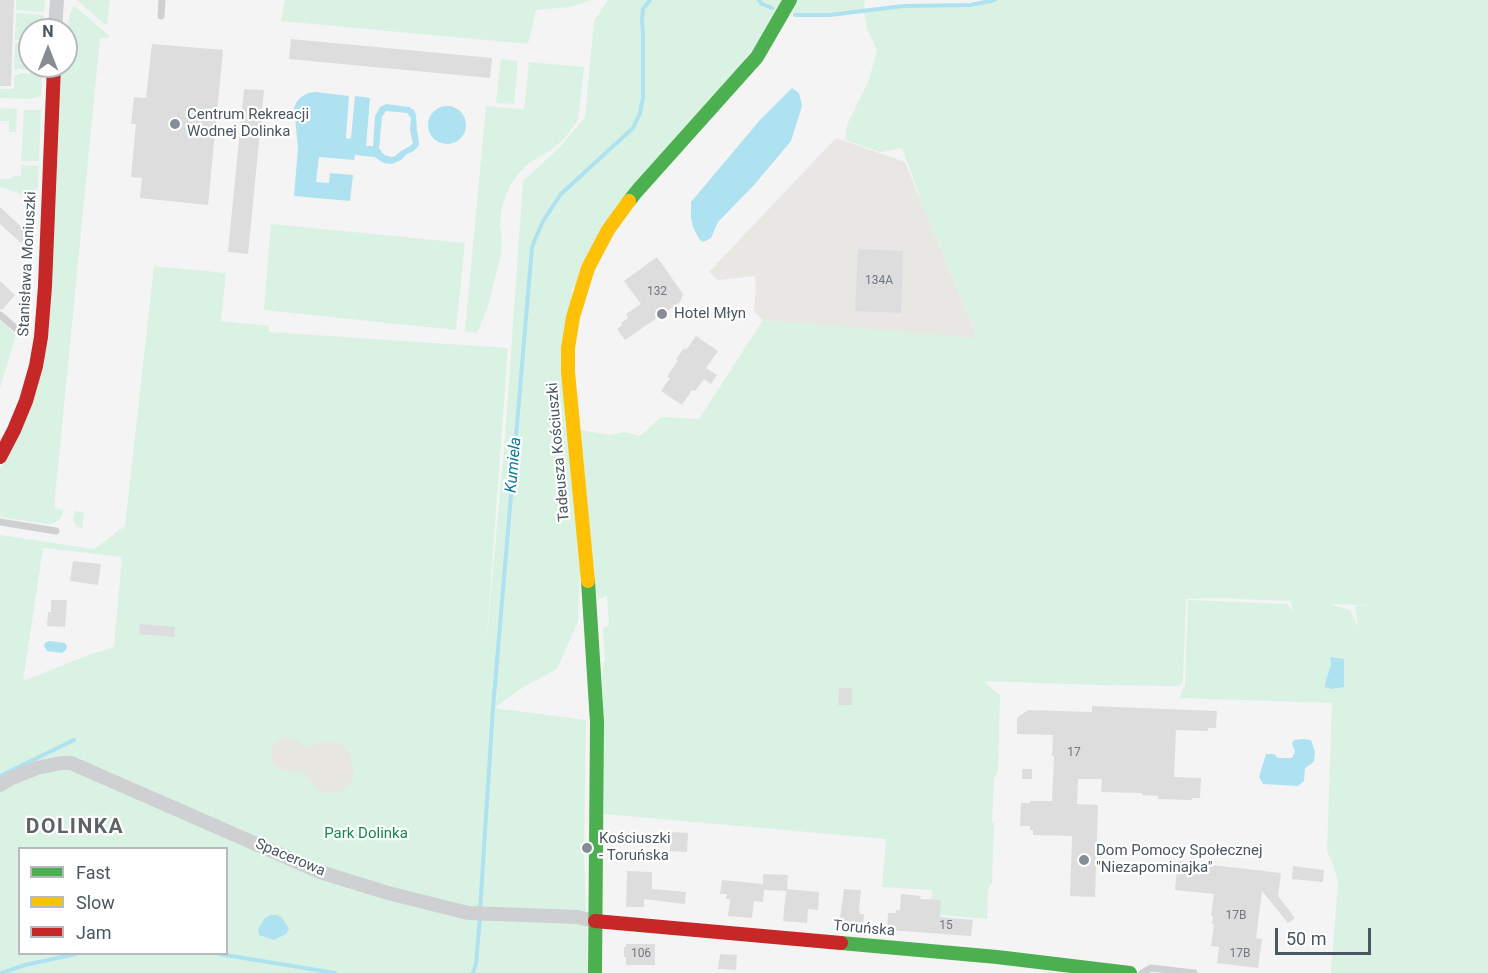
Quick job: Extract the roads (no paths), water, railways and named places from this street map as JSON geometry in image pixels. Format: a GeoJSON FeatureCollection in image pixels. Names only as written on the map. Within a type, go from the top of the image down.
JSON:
{"type":"FeatureCollection","features":[{"type":"Feature","properties":{"kind":"street"},"geometry":{"type":"LineString","coordinates":[[56,18],[57,0]]}},
{"type":"Feature","properties":{"kind":"street","name":"Tadeusza Kościuszki"},"geometry":{"type":"LineString","coordinates":[[595,973],[597,722],[589,590],[568,372],[568,348],[573,317],[594,253],[621,211],[757,57],[790,0]]}},
{"type":"Feature","properties":{"kind":"street","name":"Stanisława Moniuszki"},"geometry":{"type":"LineString","coordinates":[[0,457],[26,401],[41,337],[54,78]]}},
{"type":"Feature","properties":{"kind":"street","name":"Spacerowa"},"geometry":{"type":"LineString","coordinates":[[0,785],[37,768],[71,763],[320,872],[388,893],[468,913],[577,917],[595,921]]}},
{"type":"Feature","properties":{"kind":"street","name":"Toruńska"},"geometry":{"type":"LineString","coordinates":[[595,921],[997,957],[1130,973]]}},
{"type":"Feature","properties":{"kind":"lane"},"geometry":{"type":"LineString","coordinates":[[161,16],[162,0]]}},
{"type":"Feature","properties":{"kind":"lane"},"geometry":{"type":"LineString","coordinates":[[0,315],[20,332]]}},
{"type":"Feature","properties":{"kind":"lane"},"geometry":{"type":"LineString","coordinates":[[0,522],[56,531]]}},
{"type":"Feature","properties":{"kind":"lane"},"geometry":{"type":"LineString","coordinates":[[1142,973],[1151,968],[1194,973]]}},
{"type":"Feature","properties":{"kind":"water"},"geometry":{"type":"Polygon","coordinates":[[[792,88],[799,93],[802,106],[791,141],[754,185],[718,222],[711,238],[703,242],[693,227],[691,202],[760,120],[792,88]]]}},
{"type":"Feature","properties":{"kind":"water"},"geometry":{"type":"Polygon","coordinates":[[[308,93],[349,96],[347,139],[351,138],[355,96],[370,98],[366,146],[373,146],[375,116],[380,107],[386,104],[409,107],[416,115],[419,145],[414,151],[392,164],[384,163],[374,157],[355,155],[354,160],[319,157],[316,182],[329,183],[330,173],[353,175],[350,201],[294,196],[298,148],[294,108],[297,101],[308,93]],[[386,111],[382,117],[379,148],[384,155],[395,156],[413,143],[410,130],[411,118],[407,113],[386,111]]]}},
{"type":"Feature","properties":{"kind":"water"},"geometry":{"type":"Polygon","coordinates":[[[447,106],[460,112],[466,125],[460,138],[447,144],[434,138],[428,125],[434,112],[447,106]]]}},
{"type":"Feature","properties":{"kind":"water"},"geometry":{"type":"Polygon","coordinates":[[[49,641],[65,643],[66,650],[62,653],[47,651],[44,646],[49,641]]]}},
{"type":"Feature","properties":{"kind":"water"},"geometry":{"type":"Polygon","coordinates":[[[1330,657],[1344,659],[1344,687],[1331,689],[1324,687],[1331,664],[1330,657]]]}},
{"type":"Feature","properties":{"kind":"water"},"geometry":{"type":"Polygon","coordinates":[[[1294,740],[1311,740],[1315,752],[1314,761],[1305,768],[1304,781],[1298,786],[1263,784],[1259,777],[1266,754],[1274,754],[1278,758],[1292,758],[1295,752],[1292,743],[1294,740]]]}},
{"type":"Feature","properties":{"kind":"water"},"geometry":{"type":"Polygon","coordinates":[[[271,915],[282,918],[289,929],[286,934],[274,940],[259,935],[258,929],[265,918],[271,915]]]}},
{"type":"Feature","properties":{"kind":"waterway","name":"Kumiela"},"geometry":{"type":"LineString","coordinates":[[480,910],[493,708],[532,247],[543,221],[561,194],[633,128],[640,113],[643,98],[642,20],[643,9],[650,0]]}},
{"type":"Feature","properties":{"kind":"waterway","name":"Kumiela"},"geometry":{"type":"LineString","coordinates":[[759,0],[762,4],[772,8]]}},
{"type":"Feature","properties":{"kind":"waterway","name":"Kumiela"},"geometry":{"type":"LineString","coordinates":[[795,15],[830,15],[903,6],[970,5],[995,0]]}},
{"type":"Feature","properties":{"kind":"waterway"},"geometry":{"type":"LineString","coordinates":[[0,776],[74,740]]}},
{"type":"Feature","properties":{"kind":"waterway","name":"Kumiela"},"geometry":{"type":"LineString","coordinates":[[473,973],[480,917]]}},
{"type":"Feature","properties":{"kind":"waterway","name":"Kumiela"},"geometry":{"type":"LineString","coordinates":[[2,973],[25,965],[71,955]]}},
{"type":"Feature","properties":{"kind":"waterway","name":"Kumiela"},"geometry":{"type":"LineString","coordinates":[[225,955],[335,973]]}},
{"type":"Feature","properties":{"kind":"place","name":"Centrum Rekreacji Wodnej Dolinka"},"geometry":{"type":"Point","coordinates":[175,124]}},
{"type":"Feature","properties":{"kind":"place","name":"Hotel Młyn"},"geometry":{"type":"Point","coordinates":[662,314]}},
{"type":"Feature","properties":{"kind":"place","name":"Kościuszki - Toruńska"},"geometry":{"type":"Point","coordinates":[587,848]}},
{"type":"Feature","properties":{"kind":"place","name":"Dom Pomocy Społecznej \"Niezapominajka\""},"geometry":{"type":"Point","coordinates":[1084,860]}},
{"type":"Feature","properties":{"kind":"district","name":"DOLINKA"},"geometry":{"type":"Point","coordinates":[75,828]}},
{"type":"Feature","properties":{"kind":"park label","name":"Park Dolinka"},"geometry":{"type":"Point","coordinates":[366,834]}}]}
